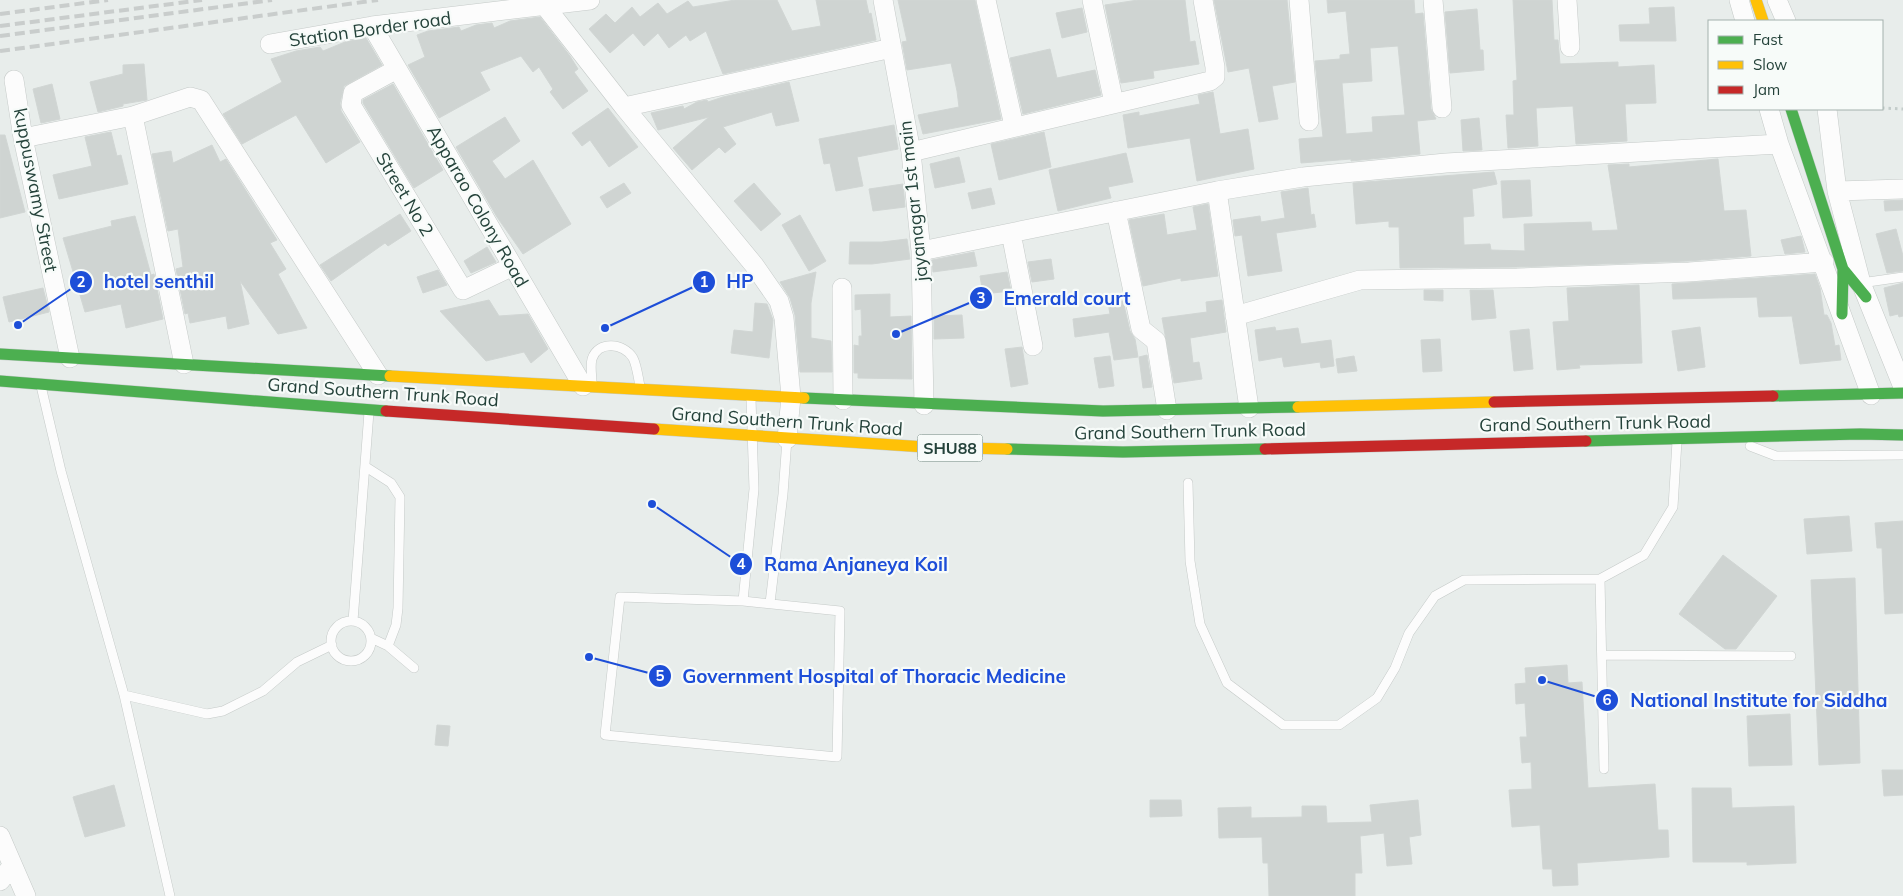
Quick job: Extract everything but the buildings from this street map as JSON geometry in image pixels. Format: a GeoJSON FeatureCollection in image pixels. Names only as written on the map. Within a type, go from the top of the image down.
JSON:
{"type":"FeatureCollection","features":[{"type":"Feature","properties":{"kind":"main road"},"geometry":{"type":"LineString","coordinates":[[1756,0],[1763,20]]}},
{"type":"Feature","properties":{"kind":"main road"},"geometry":{"type":"LineString","coordinates":[[1791,110],[1843,269],[1842,314]]}},
{"type":"Feature","properties":{"kind":"main road"},"geometry":{"type":"LineString","coordinates":[[1843,269],[1863,290]]}},
{"type":"Feature","properties":{"kind":"main road","name":"Grand Southern Trunk Road"},"geometry":{"type":"LineString","coordinates":[[0,354],[924,405],[1103,411],[1903,393]]}},
{"type":"Feature","properties":{"kind":"main road","name":"Grand Southern Trunk Road"},"geometry":{"type":"LineString","coordinates":[[0,381],[787,439],[925,447],[1123,452],[1678,438],[1903,435]]}},
{"type":"Feature","properties":{"kind":"street","name":"Station Border road"},"geometry":{"type":"LineString","coordinates":[[270,44],[372,26],[590,0]]}},
{"type":"Feature","properties":{"kind":"street","name":"jayanagar 1st main"},"geometry":{"type":"LineString","coordinates":[[883,0],[911,152],[921,251],[924,405]]}},
{"type":"Feature","properties":{"kind":"street"},"geometry":{"type":"LineString","coordinates":[[986,0],[1014,126]]}},
{"type":"Feature","properties":{"kind":"street"},"geometry":{"type":"LineString","coordinates":[[1092,0],[1114,103]]}},
{"type":"Feature","properties":{"kind":"street"},"geometry":{"type":"LineString","coordinates":[[911,152],[1114,103],[1203,85],[1215,77],[1215,67],[1203,0]]}},
{"type":"Feature","properties":{"kind":"street"},"geometry":{"type":"LineString","coordinates":[[1299,0],[1309,121]]}},
{"type":"Feature","properties":{"kind":"street"},"geometry":{"type":"LineString","coordinates":[[1433,0],[1442,108]]}},
{"type":"Feature","properties":{"kind":"street"},"geometry":{"type":"LineString","coordinates":[[1567,0],[1570,47]]}},
{"type":"Feature","properties":{"kind":"street"},"geometry":{"type":"LineString","coordinates":[[1739,0],[1744,20]]}},
{"type":"Feature","properties":{"kind":"street"},"geometry":{"type":"LineString","coordinates":[[1777,0],[1786,20]]}},
{"type":"Feature","properties":{"kind":"street"},"geometry":{"type":"LineString","coordinates":[[545,6],[624,107],[771,287],[779,301],[784,318],[791,397],[787,439]]}},
{"type":"Feature","properties":{"kind":"street","name":"Apparao Colony Road"},"geometry":{"type":"LineString","coordinates":[[372,26],[512,266],[587,386]]}},
{"type":"Feature","properties":{"kind":"street"},"geometry":{"type":"LineString","coordinates":[[624,107],[892,48]]}},
{"type":"Feature","properties":{"kind":"street","name":"Street No 2"},"geometry":{"type":"LineString","coordinates":[[398,69],[353,93],[351,104],[463,290],[512,266]]}},
{"type":"Feature","properties":{"kind":"street","name":"kuppuswamy Street"},"geometry":{"type":"LineString","coordinates":[[14,80],[24,138],[70,358]]}},
{"type":"Feature","properties":{"kind":"street"},"geometry":{"type":"LineString","coordinates":[[24,138],[133,116],[190,97],[196,97],[208,107],[378,375]]}},
{"type":"Feature","properties":{"kind":"street"},"geometry":{"type":"LineString","coordinates":[[1769,110],[1779,144],[1871,394]]}},
{"type":"Feature","properties":{"kind":"street"},"geometry":{"type":"LineString","coordinates":[[1827,110],[1837,191],[1863,290],[1898,364],[1903,387]]}},
{"type":"Feature","properties":{"kind":"street"},"geometry":{"type":"LineString","coordinates":[[133,116],[184,364]]}},
{"type":"Feature","properties":{"kind":"street"},"geometry":{"type":"LineString","coordinates":[[921,251],[1216,191],[1303,177],[1446,163],[1779,144]]}},
{"type":"Feature","properties":{"kind":"street"},"geometry":{"type":"LineString","coordinates":[[1837,191],[1903,189]]}},
{"type":"Feature","properties":{"kind":"street"},"geometry":{"type":"LineString","coordinates":[[1216,191],[1248,408]]}},
{"type":"Feature","properties":{"kind":"street"},"geometry":{"type":"LineString","coordinates":[[1116,211],[1140,329],[1156,340],[1166,410]]}},
{"type":"Feature","properties":{"kind":"street"},"geometry":{"type":"LineString","coordinates":[[1011,233],[1033,346]]}},
{"type":"Feature","properties":{"kind":"street"},"geometry":{"type":"LineString","coordinates":[[1235,316],[1360,280],[1517,278],[1689,272],[1824,262]]}},
{"type":"Feature","properties":{"kind":"street"},"geometry":{"type":"LineString","coordinates":[[842,288],[843,400]]}},
{"type":"Feature","properties":{"kind":"street"},"geometry":{"type":"LineString","coordinates":[[0,836],[26,896]]}},
{"type":"Feature","properties":{"kind":"street"},"geometry":{"type":"LineString","coordinates":[[0,881],[12,866]]}},
{"type":"Feature","properties":{"kind":"lane"},"geometry":{"type":"LineString","coordinates":[[1863,290],[1903,277]]}},
{"type":"Feature","properties":{"kind":"lane"},"geometry":{"type":"LineString","coordinates":[[587,386],[592,360],[596,352],[602,346],[615,345],[633,358],[641,389]]}},
{"type":"Feature","properties":{"kind":"lane"},"geometry":{"type":"LineString","coordinates":[[40,384],[61,471],[124,695],[170,896]]}},
{"type":"Feature","properties":{"kind":"lane"},"geometry":{"type":"LineString","coordinates":[[743,601],[754,489],[750,395]]}},
{"type":"Feature","properties":{"kind":"lane"},"geometry":{"type":"LineString","coordinates":[[353,621],[369,409]]}},
{"type":"Feature","properties":{"kind":"lane"},"geometry":{"type":"LineString","coordinates":[[1188,483],[1190,561],[1200,624],[1227,683],[1283,725],[1339,725],[1377,698],[1394,668],[1409,633],[1434,596],[1464,580],[1600,579],[1644,555],[1673,507],[1678,438]]}},
{"type":"Feature","properties":{"kind":"lane"},"geometry":{"type":"LineString","coordinates":[[1729,438],[1776,456],[1903,455]]}},
{"type":"Feature","properties":{"kind":"lane"},"geometry":{"type":"LineString","coordinates":[[770,603],[783,494],[787,439]]}},
{"type":"Feature","properties":{"kind":"lane"},"geometry":{"type":"LineString","coordinates":[[366,467],[391,483],[400,497],[398,608],[396,624],[388,646]]}},
{"type":"Feature","properties":{"kind":"lane"},"geometry":{"type":"LineString","coordinates":[[1600,579],[1604,769]]}},
{"type":"Feature","properties":{"kind":"lane"},"geometry":{"type":"LineString","coordinates":[[620,597],[770,603],[840,611],[837,757],[605,735],[620,597]]}},
{"type":"Feature","properties":{"kind":"lane"},"geometry":{"type":"LineString","coordinates":[[371,638],[368,651],[358,660],[344,659],[334,651],[331,639],[336,627],[347,621],[353,621],[365,626],[371,638],[388,646],[414,668]]}},
{"type":"Feature","properties":{"kind":"lane"},"geometry":{"type":"LineString","coordinates":[[124,695],[207,714],[222,712],[263,691],[297,662],[332,645]]}},
{"type":"Feature","properties":{"kind":"lane"},"geometry":{"type":"LineString","coordinates":[[1602,655],[1791,656]]}},
{"type":"Feature","properties":{"kind":"path"},"geometry":{"type":"LineString","coordinates":[[1883,108],[1903,109]]}},
{"type":"Feature","properties":{"kind":"railway"},"geometry":{"type":"LineString","coordinates":[[0,14],[108,0]]}},
{"type":"Feature","properties":{"kind":"railway"},"geometry":{"type":"LineString","coordinates":[[0,26],[202,0]]}},
{"type":"Feature","properties":{"kind":"railway"},"geometry":{"type":"LineString","coordinates":[[0,36],[272,0]]}},
{"type":"Feature","properties":{"kind":"railway"},"geometry":{"type":"LineString","coordinates":[[0,51],[378,0]]}},
{"type":"Feature","properties":{"kind":"traffic: fast"},"geometry":{"type":"LineString","coordinates":[[1791,110],[1843,269]]}},
{"type":"Feature","properties":{"kind":"traffic: fast"},"geometry":{"type":"LineString","coordinates":[[1842,314],[1843,269],[1866,297]]}},
{"type":"Feature","properties":{"kind":"traffic: fast"},"geometry":{"type":"LineString","coordinates":[[0,354],[390,376]]}},
{"type":"Feature","properties":{"kind":"traffic: fast"},"geometry":{"type":"LineString","coordinates":[[0,381],[386,411]]}},
{"type":"Feature","properties":{"kind":"traffic: fast"},"geometry":{"type":"LineString","coordinates":[[1773,396],[1903,393]]}},
{"type":"Feature","properties":{"kind":"traffic: fast"},"geometry":{"type":"LineString","coordinates":[[804,398],[1103,411],[1298,407]]}},
{"type":"Feature","properties":{"kind":"traffic: fast"},"geometry":{"type":"LineString","coordinates":[[1586,441],[1860,434],[1903,435]]}},
{"type":"Feature","properties":{"kind":"traffic: fast"},"geometry":{"type":"LineString","coordinates":[[1007,449],[1123,452],[1265,449]]}},
{"type":"Feature","properties":{"kind":"traffic: slow"},"geometry":{"type":"LineString","coordinates":[[1756,0],[1763,20]]}},
{"type":"Feature","properties":{"kind":"traffic: slow"},"geometry":{"type":"LineString","coordinates":[[390,376],[804,398]]}},
{"type":"Feature","properties":{"kind":"traffic: slow"},"geometry":{"type":"LineString","coordinates":[[1298,407],[1494,402]]}},
{"type":"Feature","properties":{"kind":"traffic: slow"},"geometry":{"type":"LineString","coordinates":[[654,429],[925,447],[1007,449]]}},
{"type":"Feature","properties":{"kind":"traffic: jam"},"geometry":{"type":"LineString","coordinates":[[1494,402],[1773,396]]}},
{"type":"Feature","properties":{"kind":"traffic: jam"},"geometry":{"type":"LineString","coordinates":[[386,411],[654,429]]}},
{"type":"Feature","properties":{"kind":"traffic: jam"},"geometry":{"type":"LineString","coordinates":[[1265,449],[1586,441]]}},
{"type":"Feature","properties":{"kind":"place","name":"hotel senthil"},"geometry":{"type":"Point","coordinates":[18,325]}},
{"type":"Feature","properties":{"kind":"place","name":"HP"},"geometry":{"type":"Point","coordinates":[605,328]}},
{"type":"Feature","properties":{"kind":"place","name":"Emerald court"},"geometry":{"type":"Point","coordinates":[896,334]}},
{"type":"Feature","properties":{"kind":"place","name":"Rama Anjaneya Koil"},"geometry":{"type":"Point","coordinates":[652,504]}},
{"type":"Feature","properties":{"kind":"place","name":"Government Hospital of Thoracic Medicine"},"geometry":{"type":"Point","coordinates":[589,657]}},
{"type":"Feature","properties":{"kind":"place","name":"National Institute for Siddha"},"geometry":{"type":"Point","coordinates":[1542,680]}}]}
